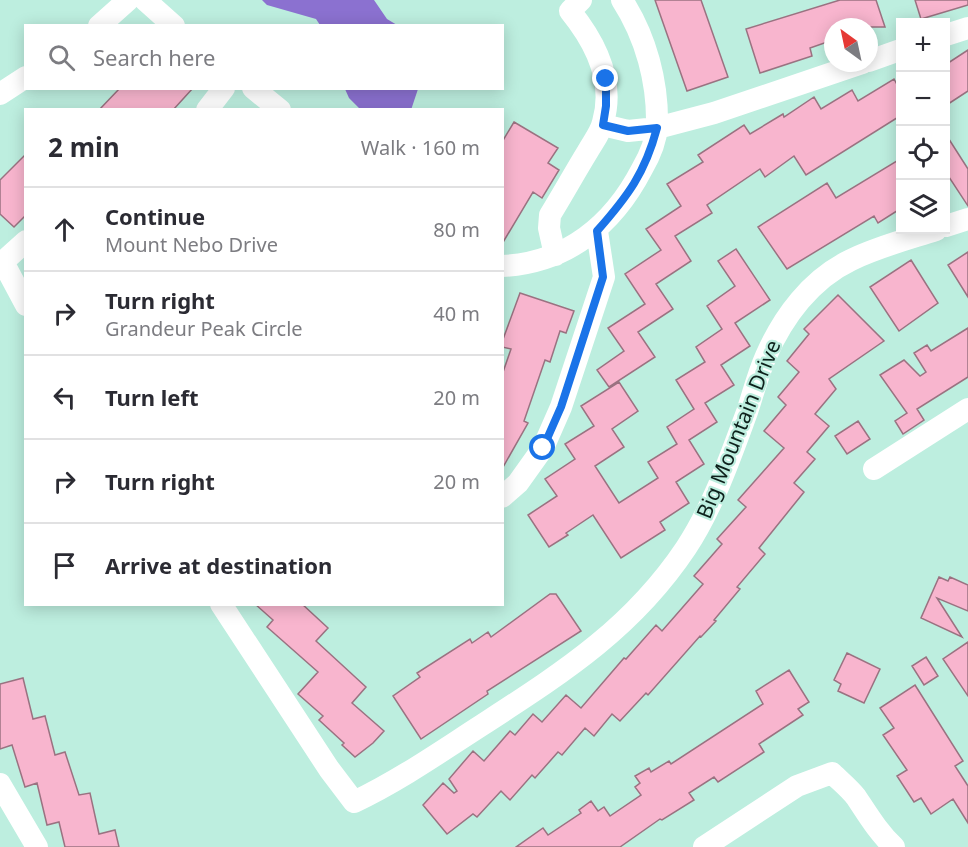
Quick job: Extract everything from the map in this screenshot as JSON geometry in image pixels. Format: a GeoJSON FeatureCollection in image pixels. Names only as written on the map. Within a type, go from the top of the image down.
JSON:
{"type":"FeatureCollection","features":[{"type":"Feature","properties":{"kind":"street"},"geometry":{"type":"LineString","coordinates":[[101,24],[128,0]]}},
{"type":"Feature","properties":{"kind":"street"},"geometry":{"type":"LineString","coordinates":[[145,0],[172,24]]}},
{"type":"Feature","properties":{"kind":"street"},"geometry":{"type":"LineString","coordinates":[[555,255],[549,228],[550,215],[603,125],[606,106],[606,79],[599,56],[570,11],[581,0]]}},
{"type":"Feature","properties":{"kind":"street"},"geometry":{"type":"LineString","coordinates":[[504,266],[531,262],[555,255],[597,231],[634,184],[650,155],[657,128],[651,69],[633,17],[622,0]]}},
{"type":"Feature","properties":{"kind":"street"},"geometry":{"type":"LineString","coordinates":[[950,33],[968,28]]}},
{"type":"Feature","properties":{"kind":"street"},"geometry":{"type":"LineString","coordinates":[[878,58],[896,51]]}},
{"type":"Feature","properties":{"kind":"street"},"geometry":{"type":"LineString","coordinates":[[603,125],[628,131],[657,128],[714,113],[835,72]]}},
{"type":"Feature","properties":{"kind":"street"},"geometry":{"type":"LineString","coordinates":[[0,94],[24,78]]}},
{"type":"Feature","properties":{"kind":"street"},"geometry":{"type":"LineString","coordinates":[[209,108],[222,90]]}},
{"type":"Feature","properties":{"kind":"street"},"geometry":{"type":"LineString","coordinates":[[255,90],[278,108]]}},
{"type":"Feature","properties":{"kind":"street"},"geometry":{"type":"LineString","coordinates":[[950,224],[968,219]]}},
{"type":"Feature","properties":{"kind":"street"},"geometry":{"type":"LineString","coordinates":[[504,495],[518,483],[543,448],[561,407],[603,277],[597,231]]}},
{"type":"Feature","properties":{"kind":"street","name":"Big Mountain Drive"},"geometry":{"type":"LineString","coordinates":[[221,606],[329,769],[354,802],[392,784],[556,676],[591,651],[625,621],[656,588],[685,549],[700,524],[713,499],[765,357],[792,310],[822,279],[850,260],[925,234]]}},
{"type":"Feature","properties":{"kind":"street"},"geometry":{"type":"LineString","coordinates":[[24,243],[3,262],[24,301]]}},
{"type":"Feature","properties":{"kind":"street"},"geometry":{"type":"LineString","coordinates":[[874,469],[968,409]]}},
{"type":"Feature","properties":{"kind":"street"},"geometry":{"type":"LineString","coordinates":[[704,847],[797,786],[832,773],[855,796],[875,828],[894,847]]}},
{"type":"Feature","properties":{"kind":"street"},"geometry":{"type":"LineString","coordinates":[[0,784],[37,847]]}},
{"type":"Feature","properties":{"kind":"shaded area"},"geometry":{"type":"Polygon","coordinates":[[[262,0],[374,0],[387,19],[395,24],[319,24],[316,19],[267,5],[262,0]]]}},
{"type":"Feature","properties":{"kind":"shaded area"},"geometry":{"type":"Polygon","coordinates":[[[345,90],[418,90],[412,108],[359,108],[349,98],[345,90]]]}},
{"type":"Feature","properties":{"kind":"building"},"geometry":{"type":"Polygon","coordinates":[[[655,0],[701,0],[728,77],[687,91],[655,0]]]}},
{"type":"Feature","properties":{"kind":"building"},"geometry":{"type":"Polygon","coordinates":[[[840,0],[876,0],[885,27],[878,27],[878,18],[824,18],[824,43],[810,48],[812,56],[760,73],[746,29],[840,0]]]}},
{"type":"Feature","properties":{"kind":"building"},"geometry":{"type":"Polygon","coordinates":[[[915,0],[968,0],[968,5],[921,18],[915,0]]]}},
{"type":"Feature","properties":{"kind":"building"},"geometry":{"type":"Polygon","coordinates":[[[968,50],[968,91],[950,103],[950,72],[950,62],[968,50]]]}},
{"type":"Feature","properties":{"kind":"building"},"geometry":{"type":"Polygon","coordinates":[[[894,79],[896,83],[896,119],[806,175],[794,156],[765,177],[760,169],[707,205],[712,213],[675,236],[691,261],[656,284],[673,309],[638,332],[655,357],[609,387],[597,370],[624,351],[608,328],[645,304],[625,274],[661,250],[646,229],[681,206],[667,184],[703,162],[698,155],[744,125],[750,134],[783,114],[784,117],[814,97],[821,109],[852,90],[858,101],[894,79]]]}},
{"type":"Feature","properties":{"kind":"building"},"geometry":{"type":"Polygon","coordinates":[[[118,90],[191,90],[175,108],[101,108],[118,90]]]}},
{"type":"Feature","properties":{"kind":"building"},"geometry":{"type":"Polygon","coordinates":[[[514,122],[558,148],[548,163],[559,170],[542,198],[533,192],[504,241],[504,139],[514,122]]]}},
{"type":"Feature","properties":{"kind":"building"},"geometry":{"type":"Polygon","coordinates":[[[950,141],[968,169],[968,206],[950,179],[950,141]]]}},
{"type":"Feature","properties":{"kind":"building"},"geometry":{"type":"Polygon","coordinates":[[[24,156],[24,217],[14,227],[0,214],[0,180],[24,156]]]}},
{"type":"Feature","properties":{"kind":"building"},"geometry":{"type":"Polygon","coordinates":[[[896,161],[896,212],[878,223],[874,216],[787,269],[758,227],[827,183],[836,198],[896,161]]]}},
{"type":"Feature","properties":{"kind":"building"},"geometry":{"type":"Polygon","coordinates":[[[736,249],[770,300],[735,323],[750,346],[721,365],[734,385],[705,403],[717,422],[689,440],[704,464],[676,482],[689,503],[660,522],[665,530],[621,558],[593,515],[549,547],[528,515],[557,496],[545,479],[575,459],[565,444],[594,426],[581,406],[619,382],[638,411],[612,429],[624,447],[595,466],[619,503],[658,478],[648,462],[677,444],[667,427],[694,409],[676,380],[705,362],[696,347],[722,329],[707,306],[735,286],[718,261],[736,249]]]}},
{"type":"Feature","properties":{"kind":"building"},"geometry":{"type":"Polygon","coordinates":[[[968,252],[968,297],[948,265],[968,252]]]}},
{"type":"Feature","properties":{"kind":"building"},"geometry":{"type":"Polygon","coordinates":[[[911,260],[938,303],[899,331],[870,287],[911,260]]]}},
{"type":"Feature","properties":{"kind":"building"},"geometry":{"type":"Polygon","coordinates":[[[520,293],[574,311],[566,333],[560,331],[550,362],[545,360],[524,421],[528,423],[504,465],[504,369],[511,349],[504,347],[504,337],[520,293]]]}},
{"type":"Feature","properties":{"kind":"building"},"geometry":{"type":"Polygon","coordinates":[[[838,295],[884,341],[829,379],[836,389],[815,414],[829,426],[807,452],[815,459],[794,483],[804,492],[759,548],[765,554],[737,587],[740,589],[714,620],[716,621],[648,695],[646,693],[620,721],[612,714],[594,736],[585,728],[562,755],[558,752],[535,778],[532,775],[510,800],[501,791],[477,817],[473,814],[447,834],[423,805],[443,783],[454,793],[457,791],[449,779],[473,751],[484,761],[510,731],[515,735],[533,714],[542,722],[566,695],[581,708],[656,625],[662,631],[703,584],[694,576],[722,544],[717,539],[746,507],[738,500],[784,448],[764,431],[786,405],[778,397],[799,372],[787,361],[809,334],[804,329],[838,295]]]}},
{"type":"Feature","properties":{"kind":"building"},"geometry":{"type":"Polygon","coordinates":[[[968,328],[968,377],[917,409],[924,420],[903,434],[895,421],[907,413],[880,375],[904,360],[920,376],[926,372],[914,353],[927,345],[931,351],[968,328]]]}},
{"type":"Feature","properties":{"kind":"building"},"geometry":{"type":"Polygon","coordinates":[[[858,421],[870,439],[847,454],[835,436],[858,421]]]}},
{"type":"Feature","properties":{"kind":"building"},"geometry":{"type":"Polygon","coordinates":[[[939,577],[948,581],[950,577],[968,585],[968,611],[937,598],[962,637],[921,618],[939,577]]]}},
{"type":"Feature","properties":{"kind":"building"},"geometry":{"type":"Polygon","coordinates":[[[550,594],[556,594],[581,631],[487,691],[488,694],[421,739],[393,696],[420,677],[417,673],[470,639],[472,643],[488,632],[491,637],[550,594]]]}},
{"type":"Feature","properties":{"kind":"building"},"geometry":{"type":"Polygon","coordinates":[[[257,606],[304,606],[328,628],[316,641],[366,687],[352,703],[384,731],[355,757],[342,745],[344,743],[319,720],[323,716],[298,694],[318,672],[267,627],[273,620],[257,606]]]}},
{"type":"Feature","properties":{"kind":"building"},"geometry":{"type":"Polygon","coordinates":[[[968,642],[968,696],[943,659],[968,642]]]}},
{"type":"Feature","properties":{"kind":"building"},"geometry":{"type":"Polygon","coordinates":[[[847,653],[880,669],[864,703],[838,691],[841,684],[834,680],[847,653]]]}},
{"type":"Feature","properties":{"kind":"building"},"geometry":{"type":"Polygon","coordinates":[[[926,657],[938,676],[924,685],[912,666],[926,657]]]}},
{"type":"Feature","properties":{"kind":"building"},"geometry":{"type":"Polygon","coordinates":[[[789,670],[809,702],[798,709],[803,715],[759,744],[764,752],[718,782],[714,777],[689,793],[694,800],[662,820],[660,819],[620,847],[516,847],[543,828],[548,835],[581,813],[579,810],[591,801],[598,811],[604,807],[610,816],[641,795],[635,787],[640,783],[635,776],[649,768],[651,772],[669,761],[671,764],[763,704],[756,691],[789,670]]]}},
{"type":"Feature","properties":{"kind":"building"},"geometry":{"type":"Polygon","coordinates":[[[23,678],[33,719],[45,716],[55,755],[65,752],[79,795],[90,793],[99,834],[115,830],[119,847],[65,847],[59,822],[47,825],[37,783],[25,787],[12,745],[0,749],[0,684],[23,678]]]}},
{"type":"Feature","properties":{"kind":"building"},"geometry":{"type":"Polygon","coordinates":[[[915,685],[963,761],[955,766],[968,786],[968,823],[953,799],[931,814],[921,798],[914,802],[897,776],[907,770],[883,735],[894,728],[880,708],[915,685]]]}},
{"type":"Feature","properties":{"kind":"route"},"geometry":{"type":"LineString","coordinates":[[543,448],[561,407],[603,277],[597,231],[617,209],[634,184],[650,155],[657,128],[628,131],[603,125],[606,79]]}}]}
